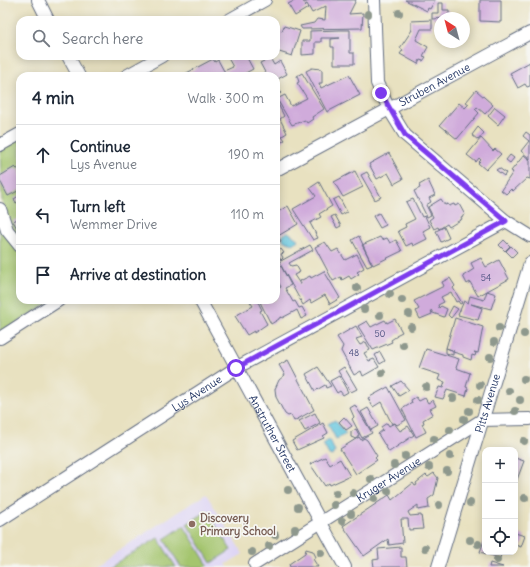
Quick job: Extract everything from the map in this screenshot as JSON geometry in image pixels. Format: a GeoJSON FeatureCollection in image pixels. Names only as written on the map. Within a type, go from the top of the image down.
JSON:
{"type":"FeatureCollection","features":[{"type":"Feature","properties":{"kind":"street"},"geometry":{"type":"LineString","coordinates":[[38,0],[46,16]]}},
{"type":"Feature","properties":{"kind":"street"},"geometry":{"type":"LineString","coordinates":[[236,16],[265,0]]}},
{"type":"Feature","properties":{"kind":"street"},"geometry":{"type":"LineString","coordinates":[[374,0],[375,75],[381,93],[405,135],[506,221],[530,236]]}},
{"type":"Feature","properties":{"kind":"street","name":"Struben Avenue"},"geometry":{"type":"LineString","coordinates":[[280,168],[530,33]]}},
{"type":"Feature","properties":{"kind":"street"},"geometry":{"type":"LineString","coordinates":[[70,60],[77,72]]}},
{"type":"Feature","properties":{"kind":"street"},"geometry":{"type":"LineString","coordinates":[[133,72],[155,60]]}},
{"type":"Feature","properties":{"kind":"street"},"geometry":{"type":"LineString","coordinates":[[0,145],[16,136]]}},
{"type":"Feature","properties":{"kind":"street"},"geometry":{"type":"LineString","coordinates":[[0,209],[7,230],[16,241]]}},
{"type":"Feature","properties":{"kind":"street","name":"Lys Avenue"},"geometry":{"type":"LineString","coordinates":[[0,520],[236,368],[506,221]]}},
{"type":"Feature","properties":{"kind":"street","name":"Pitts Avenue"},"geometry":{"type":"LineString","coordinates":[[438,567],[530,264]]}},
{"type":"Feature","properties":{"kind":"street"},"geometry":{"type":"LineString","coordinates":[[0,338],[53,304]]}},
{"type":"Feature","properties":{"kind":"street","name":"Anstruther Street"},"geometry":{"type":"LineString","coordinates":[[202,304],[345,567]]}},
{"type":"Feature","properties":{"kind":"street"},"geometry":{"type":"LineString","coordinates":[[482,420],[530,419]]}},
{"type":"Feature","properties":{"kind":"street","name":"Kruger Avenue"},"geometry":{"type":"LineString","coordinates":[[255,564],[482,420]]}},
{"type":"Feature","properties":{"kind":"shaded area","name":"Discovery Primary School"},"geometry":{"type":"Polygon","coordinates":[[[206,494],[243,554],[226,564],[228,567],[92,567],[206,494]]]}},
{"type":"Feature","properties":{"kind":"green space"},"geometry":{"type":"Polygon","coordinates":[[[16,140],[16,234],[7,219],[2,201],[0,149],[16,140]]]}},
{"type":"Feature","properties":{"kind":"green space"},"geometry":{"type":"Polygon","coordinates":[[[0,221],[16,245],[16,304],[47,304],[0,334],[0,221]]]}},
{"type":"Feature","properties":{"kind":"green space"},"geometry":{"type":"Polygon","coordinates":[[[207,511],[231,550],[211,563],[187,524],[207,511]]]}},
{"type":"Feature","properties":{"kind":"green space"},"geometry":{"type":"Polygon","coordinates":[[[184,526],[208,565],[205,567],[181,567],[164,539],[184,526]]]}},
{"type":"Feature","properties":{"kind":"green space"},"geometry":{"type":"Polygon","coordinates":[[[158,538],[176,567],[109,567],[158,538]]]}},
{"type":"Feature","properties":{"kind":"water"},"geometry":{"type":"Polygon","coordinates":[[[288,232],[299,240],[292,244],[283,240],[283,235],[288,232]]]}},
{"type":"Feature","properties":{"kind":"water"},"geometry":{"type":"Polygon","coordinates":[[[335,420],[346,434],[336,439],[328,424],[335,420]]]}},
{"type":"Feature","properties":{"kind":"water"},"geometry":{"type":"Polygon","coordinates":[[[329,440],[335,451],[332,456],[329,455],[323,444],[329,440]]]}},
{"type":"Feature","properties":{"kind":"building"},"geometry":{"type":"Polygon","coordinates":[[[296,0],[303,0],[304,3],[311,0],[356,0],[349,14],[363,13],[362,28],[302,29],[300,26],[314,23],[317,19],[325,20],[326,6],[312,13],[307,4],[305,5],[308,8],[295,16],[288,4],[296,0]]]}},
{"type":"Feature","properties":{"kind":"building"},"geometry":{"type":"Polygon","coordinates":[[[405,0],[435,0],[430,9],[428,8],[427,11],[405,0]]]}},
{"type":"Feature","properties":{"kind":"building"},"geometry":{"type":"Polygon","coordinates":[[[480,0],[501,0],[501,22],[480,21],[480,0]]]}},
{"type":"Feature","properties":{"kind":"building"},"geometry":{"type":"Polygon","coordinates":[[[438,3],[443,3],[443,10],[449,10],[449,12],[438,12],[438,3]]]}},
{"type":"Feature","properties":{"kind":"building"},"geometry":{"type":"Polygon","coordinates":[[[432,13],[434,13],[434,19],[432,19],[432,13]]]}},
{"type":"Feature","properties":{"kind":"building"},"geometry":{"type":"Polygon","coordinates":[[[432,20],[432,29],[421,29],[416,40],[428,47],[423,56],[426,57],[423,61],[420,60],[418,64],[400,54],[403,50],[400,48],[412,30],[411,21],[432,20]]]}},
{"type":"Feature","properties":{"kind":"building"},"geometry":{"type":"Polygon","coordinates":[[[284,26],[300,31],[292,56],[280,52],[280,30],[282,31],[284,26]]]}},
{"type":"Feature","properties":{"kind":"building"},"geometry":{"type":"Polygon","coordinates":[[[350,30],[350,53],[354,53],[354,64],[334,64],[334,47],[331,47],[331,39],[340,38],[321,38],[321,42],[315,42],[315,54],[302,55],[302,41],[310,41],[310,31],[350,30]]]}},
{"type":"Feature","properties":{"kind":"building"},"geometry":{"type":"Polygon","coordinates":[[[211,60],[215,62],[218,60],[224,71],[233,67],[229,60],[248,60],[253,69],[247,72],[189,72],[211,60]]]}},
{"type":"Feature","properties":{"kind":"building"},"geometry":{"type":"Polygon","coordinates":[[[266,60],[271,60],[274,65],[280,61],[287,74],[280,78],[280,72],[265,72],[260,63],[266,60]]]}},
{"type":"Feature","properties":{"kind":"building"},"geometry":{"type":"Polygon","coordinates":[[[530,62],[530,86],[527,87],[525,84],[518,88],[510,73],[530,62]]]}},
{"type":"Feature","properties":{"kind":"building"},"geometry":{"type":"Polygon","coordinates":[[[312,68],[322,69],[322,83],[319,83],[321,88],[349,75],[360,95],[327,112],[306,71],[312,68]]]}},
{"type":"Feature","properties":{"kind":"building"},"geometry":{"type":"Polygon","coordinates":[[[302,73],[324,109],[312,117],[313,119],[307,123],[305,120],[292,125],[280,104],[280,98],[285,95],[291,106],[307,98],[297,83],[299,82],[297,76],[302,73]]]}},
{"type":"Feature","properties":{"kind":"building"},"geometry":{"type":"Polygon","coordinates":[[[476,90],[493,105],[485,114],[477,107],[475,109],[479,113],[457,139],[440,125],[459,103],[465,108],[469,104],[466,102],[476,90]]]}},
{"type":"Feature","properties":{"kind":"building"},"geometry":{"type":"Polygon","coordinates":[[[495,107],[505,115],[498,125],[488,116],[495,107]]]}},
{"type":"Feature","properties":{"kind":"building"},"geometry":{"type":"Polygon","coordinates":[[[280,108],[284,116],[280,119],[280,108]]]}},
{"type":"Feature","properties":{"kind":"building"},"geometry":{"type":"Polygon","coordinates":[[[280,119],[287,133],[282,136],[285,140],[280,143],[280,119]]]}},
{"type":"Feature","properties":{"kind":"building"},"geometry":{"type":"Polygon","coordinates":[[[478,127],[484,133],[478,140],[472,135],[478,127]]]}},
{"type":"Feature","properties":{"kind":"building"},"geometry":{"type":"Polygon","coordinates":[[[526,132],[530,135],[530,159],[521,151],[529,141],[523,136],[526,132]]]}},
{"type":"Feature","properties":{"kind":"building"},"geometry":{"type":"Polygon","coordinates":[[[481,138],[493,151],[495,149],[501,154],[486,170],[478,163],[481,160],[479,158],[476,162],[467,155],[481,138]]]}},
{"type":"Feature","properties":{"kind":"building"},"geometry":{"type":"Polygon","coordinates":[[[389,153],[403,179],[394,184],[388,173],[377,179],[369,164],[389,153]]]}},
{"type":"Feature","properties":{"kind":"building"},"geometry":{"type":"Polygon","coordinates":[[[510,155],[514,158],[510,163],[506,160],[510,155]]]}},
{"type":"Feature","properties":{"kind":"building"},"geometry":{"type":"Polygon","coordinates":[[[524,155],[530,160],[530,179],[527,178],[513,191],[511,189],[506,194],[501,190],[513,172],[511,171],[524,155]]]}},
{"type":"Feature","properties":{"kind":"building"},"geometry":{"type":"Polygon","coordinates":[[[15,167],[16,168],[16,192],[8,196],[0,181],[0,176],[15,167]]]}},
{"type":"Feature","properties":{"kind":"building"},"geometry":{"type":"Polygon","coordinates":[[[499,168],[506,173],[504,176],[496,170],[499,168]]]}},
{"type":"Feature","properties":{"kind":"building"},"geometry":{"type":"Polygon","coordinates":[[[355,171],[363,187],[343,197],[334,182],[355,171]]]}},
{"type":"Feature","properties":{"kind":"building"},"geometry":{"type":"Polygon","coordinates":[[[367,172],[381,197],[375,200],[361,175],[367,172]]]}},
{"type":"Feature","properties":{"kind":"building"},"geometry":{"type":"Polygon","coordinates":[[[428,180],[435,195],[429,198],[431,202],[426,205],[431,215],[427,217],[414,191],[420,188],[419,185],[428,180]]]}},
{"type":"Feature","properties":{"kind":"building"},"geometry":{"type":"Polygon","coordinates":[[[319,182],[332,206],[319,214],[321,217],[310,223],[318,238],[313,240],[293,209],[316,196],[310,188],[319,182]]]}},
{"type":"Feature","properties":{"kind":"building"},"geometry":{"type":"Polygon","coordinates":[[[339,197],[347,212],[341,215],[333,200],[339,197]]]}},
{"type":"Feature","properties":{"kind":"building"},"geometry":{"type":"Polygon","coordinates":[[[413,199],[422,217],[425,216],[430,227],[423,231],[427,239],[413,246],[412,243],[406,246],[398,231],[406,227],[405,224],[415,219],[406,202],[413,199]]]}},
{"type":"Feature","properties":{"kind":"building"},"geometry":{"type":"Polygon","coordinates":[[[441,199],[445,205],[448,204],[449,206],[454,204],[455,206],[459,204],[465,215],[461,217],[462,219],[449,227],[447,224],[439,229],[438,227],[434,229],[429,220],[433,217],[428,207],[441,199]]]}},
{"type":"Feature","properties":{"kind":"building"},"geometry":{"type":"Polygon","coordinates":[[[288,206],[298,224],[280,235],[280,211],[288,206]]]}},
{"type":"Feature","properties":{"kind":"building"},"geometry":{"type":"Polygon","coordinates":[[[379,213],[386,225],[380,228],[373,216],[379,213]]]}},
{"type":"Feature","properties":{"kind":"building"},"geometry":{"type":"Polygon","coordinates":[[[335,215],[341,226],[337,228],[331,217],[335,215]]]}},
{"type":"Feature","properties":{"kind":"building"},"geometry":{"type":"Polygon","coordinates":[[[16,220],[16,226],[13,221],[16,220]]]}},
{"type":"Feature","properties":{"kind":"building"},"geometry":{"type":"Polygon","coordinates":[[[444,227],[449,238],[441,242],[436,231],[444,227]]]}},
{"type":"Feature","properties":{"kind":"building"},"geometry":{"type":"Polygon","coordinates":[[[359,236],[372,265],[367,267],[352,240],[359,236]]]}},
{"type":"Feature","properties":{"kind":"building"},"geometry":{"type":"Polygon","coordinates":[[[380,237],[382,240],[387,238],[390,243],[396,240],[402,251],[373,265],[362,245],[380,237]]]}},
{"type":"Feature","properties":{"kind":"building"},"geometry":{"type":"Polygon","coordinates":[[[504,240],[510,246],[505,251],[499,245],[504,240]]]}},
{"type":"Feature","properties":{"kind":"building"},"geometry":{"type":"Polygon","coordinates":[[[325,242],[332,252],[338,249],[345,260],[357,254],[364,268],[357,272],[359,274],[351,279],[349,276],[342,280],[341,277],[333,281],[315,247],[325,242]]]}},
{"type":"Feature","properties":{"kind":"building"},"geometry":{"type":"Polygon","coordinates":[[[310,245],[313,250],[289,263],[291,266],[296,265],[300,272],[294,275],[301,284],[300,281],[310,276],[311,278],[324,271],[340,298],[330,304],[325,295],[311,303],[310,300],[303,305],[280,261],[310,245]]]}},
{"type":"Feature","properties":{"kind":"building"},"geometry":{"type":"Polygon","coordinates":[[[511,246],[517,252],[512,257],[506,251],[511,246]]]}},
{"type":"Feature","properties":{"kind":"building"},"geometry":{"type":"Polygon","coordinates":[[[281,249],[284,253],[281,254],[283,258],[281,260],[280,259],[281,249]]]}},
{"type":"Feature","properties":{"kind":"building"},"geometry":{"type":"Polygon","coordinates":[[[481,258],[486,267],[499,260],[509,279],[478,296],[470,282],[467,284],[463,276],[474,269],[471,263],[481,258]]]}},
{"type":"Feature","properties":{"kind":"building"},"geometry":{"type":"Polygon","coordinates":[[[280,267],[291,285],[285,288],[293,302],[295,301],[299,308],[302,307],[307,316],[301,319],[297,310],[282,318],[279,318],[271,324],[261,304],[280,304],[280,267]]]}},
{"type":"Feature","properties":{"kind":"building"},"geometry":{"type":"Polygon","coordinates":[[[450,278],[455,286],[453,288],[462,303],[460,304],[458,301],[456,302],[451,292],[441,297],[444,302],[438,305],[439,308],[441,306],[447,309],[444,317],[433,313],[431,310],[432,314],[420,319],[416,311],[419,309],[414,301],[444,286],[442,282],[450,278]]]}},
{"type":"Feature","properties":{"kind":"building"},"geometry":{"type":"Polygon","coordinates":[[[487,291],[496,294],[491,309],[471,304],[482,308],[478,320],[458,315],[464,301],[468,303],[470,296],[484,300],[487,291]]]}},
{"type":"Feature","properties":{"kind":"building"},"geometry":{"type":"Polygon","coordinates":[[[252,304],[259,304],[262,310],[260,311],[267,324],[254,333],[254,331],[247,335],[235,316],[253,306],[252,304]]]}},
{"type":"Feature","properties":{"kind":"building"},"geometry":{"type":"Polygon","coordinates":[[[453,306],[458,309],[451,318],[448,315],[453,306]]]}},
{"type":"Feature","properties":{"kind":"building"},"geometry":{"type":"Polygon","coordinates":[[[455,318],[483,327],[478,353],[474,352],[476,353],[475,356],[472,355],[471,360],[463,357],[463,355],[453,352],[453,355],[446,353],[446,348],[455,318]]]}},
{"type":"Feature","properties":{"kind":"building"},"geometry":{"type":"Polygon","coordinates":[[[395,319],[402,332],[391,340],[392,342],[373,350],[358,326],[367,321],[371,327],[385,320],[387,323],[395,319]]]}},
{"type":"Feature","properties":{"kind":"building"},"geometry":{"type":"Polygon","coordinates":[[[356,326],[362,337],[356,339],[360,345],[366,342],[370,350],[364,353],[369,361],[374,359],[379,367],[363,376],[361,371],[354,375],[341,351],[343,346],[337,337],[356,326]]]}},
{"type":"Feature","properties":{"kind":"building"},"geometry":{"type":"Polygon","coordinates":[[[426,349],[459,359],[456,368],[470,373],[466,387],[468,388],[466,396],[447,390],[443,399],[435,397],[439,387],[443,388],[445,382],[438,380],[440,375],[419,368],[426,349]]]}},
{"type":"Feature","properties":{"kind":"building"},"geometry":{"type":"Polygon","coordinates":[[[380,352],[385,361],[380,364],[375,355],[380,352]]]}},
{"type":"Feature","properties":{"kind":"building"},"geometry":{"type":"Polygon","coordinates":[[[288,360],[314,410],[294,421],[291,415],[288,416],[285,414],[276,397],[275,389],[279,380],[285,375],[279,365],[288,360]]]}},
{"type":"Feature","properties":{"kind":"building"},"geometry":{"type":"Polygon","coordinates":[[[318,367],[331,386],[326,388],[325,385],[315,391],[306,374],[318,367]]]}},
{"type":"Feature","properties":{"kind":"building"},"geometry":{"type":"Polygon","coordinates":[[[344,367],[357,389],[351,392],[338,371],[344,367]]]}},
{"type":"Feature","properties":{"kind":"building"},"geometry":{"type":"Polygon","coordinates":[[[339,376],[348,392],[343,395],[340,391],[337,393],[330,381],[339,376]]]}},
{"type":"Feature","properties":{"kind":"building"},"geometry":{"type":"Polygon","coordinates":[[[401,381],[409,390],[399,396],[392,386],[401,381]]]}},
{"type":"Feature","properties":{"kind":"building"},"geometry":{"type":"Polygon","coordinates":[[[388,387],[406,420],[397,425],[395,423],[392,424],[381,402],[373,407],[368,398],[388,387]]]}},
{"type":"Feature","properties":{"kind":"building"},"geometry":{"type":"Polygon","coordinates":[[[416,397],[419,401],[425,398],[428,403],[433,400],[436,406],[430,409],[433,414],[423,420],[424,423],[422,424],[426,432],[416,437],[402,409],[412,403],[411,400],[416,397]]]}},
{"type":"Feature","properties":{"kind":"building"},"geometry":{"type":"Polygon","coordinates":[[[355,405],[372,433],[362,438],[352,419],[354,417],[350,408],[355,405]]]}},
{"type":"Feature","properties":{"kind":"building"},"geometry":{"type":"Polygon","coordinates":[[[368,408],[378,426],[371,430],[361,412],[368,408]]]}},
{"type":"Feature","properties":{"kind":"building"},"geometry":{"type":"Polygon","coordinates":[[[315,413],[320,423],[305,431],[299,421],[315,413]]]}},
{"type":"Feature","properties":{"kind":"building"},"geometry":{"type":"Polygon","coordinates":[[[344,417],[352,426],[346,430],[339,422],[344,417]]]}},
{"type":"Feature","properties":{"kind":"building"},"geometry":{"type":"Polygon","coordinates":[[[323,423],[328,433],[323,436],[324,438],[297,450],[292,441],[323,423]]]}},
{"type":"Feature","properties":{"kind":"building"},"geometry":{"type":"Polygon","coordinates":[[[387,423],[389,426],[394,423],[400,431],[408,426],[414,435],[389,452],[378,434],[383,430],[381,427],[387,423]]]}},
{"type":"Feature","properties":{"kind":"building"},"geometry":{"type":"Polygon","coordinates":[[[356,429],[359,435],[356,439],[351,437],[351,432],[356,429]]]}},
{"type":"Feature","properties":{"kind":"building"},"geometry":{"type":"Polygon","coordinates":[[[359,437],[361,440],[364,438],[367,440],[377,456],[375,458],[377,460],[356,474],[340,449],[359,437]]]}},
{"type":"Feature","properties":{"kind":"building"},"geometry":{"type":"Polygon","coordinates":[[[325,457],[330,465],[340,459],[350,476],[330,485],[329,483],[325,486],[310,464],[325,457]]]}},
{"type":"Feature","properties":{"kind":"building"},"geometry":{"type":"Polygon","coordinates":[[[518,459],[524,461],[518,477],[518,459]]]}},
{"type":"Feature","properties":{"kind":"building"},"geometry":{"type":"Polygon","coordinates":[[[434,473],[438,478],[434,495],[428,499],[429,508],[418,510],[418,505],[408,512],[410,516],[421,515],[423,529],[409,530],[408,519],[401,519],[403,543],[389,545],[388,539],[364,556],[343,526],[389,495],[392,500],[413,483],[415,486],[417,485],[416,483],[426,475],[428,477],[434,473]]]}},
{"type":"Feature","properties":{"kind":"building"},"geometry":{"type":"Polygon","coordinates":[[[518,534],[525,536],[521,547],[518,546],[518,534]]]}},
{"type":"Feature","properties":{"kind":"building"},"geometry":{"type":"Polygon","coordinates":[[[401,547],[401,557],[406,557],[407,567],[374,567],[373,560],[379,559],[378,549],[401,547]]]}},
{"type":"Feature","properties":{"kind":"building"},"geometry":{"type":"Polygon","coordinates":[[[306,549],[313,551],[316,557],[313,559],[318,567],[290,567],[289,564],[305,553],[306,549]]]}},
{"type":"Feature","properties":{"kind":"building"},"geometry":{"type":"Polygon","coordinates":[[[490,555],[501,555],[500,558],[490,555]]]}},
{"type":"Feature","properties":{"kind":"building"},"geometry":{"type":"Polygon","coordinates":[[[490,563],[503,567],[489,567],[490,563]]]}},
{"type":"Feature","properties":{"kind":"place","name":"Discovery Primary School"},"geometry":{"type":"Point","coordinates":[192,524]}},
{"type":"Feature","properties":{"kind":"route"},"geometry":{"type":"LineString","coordinates":[[236,368],[506,221],[405,135],[381,93]]}}]}
